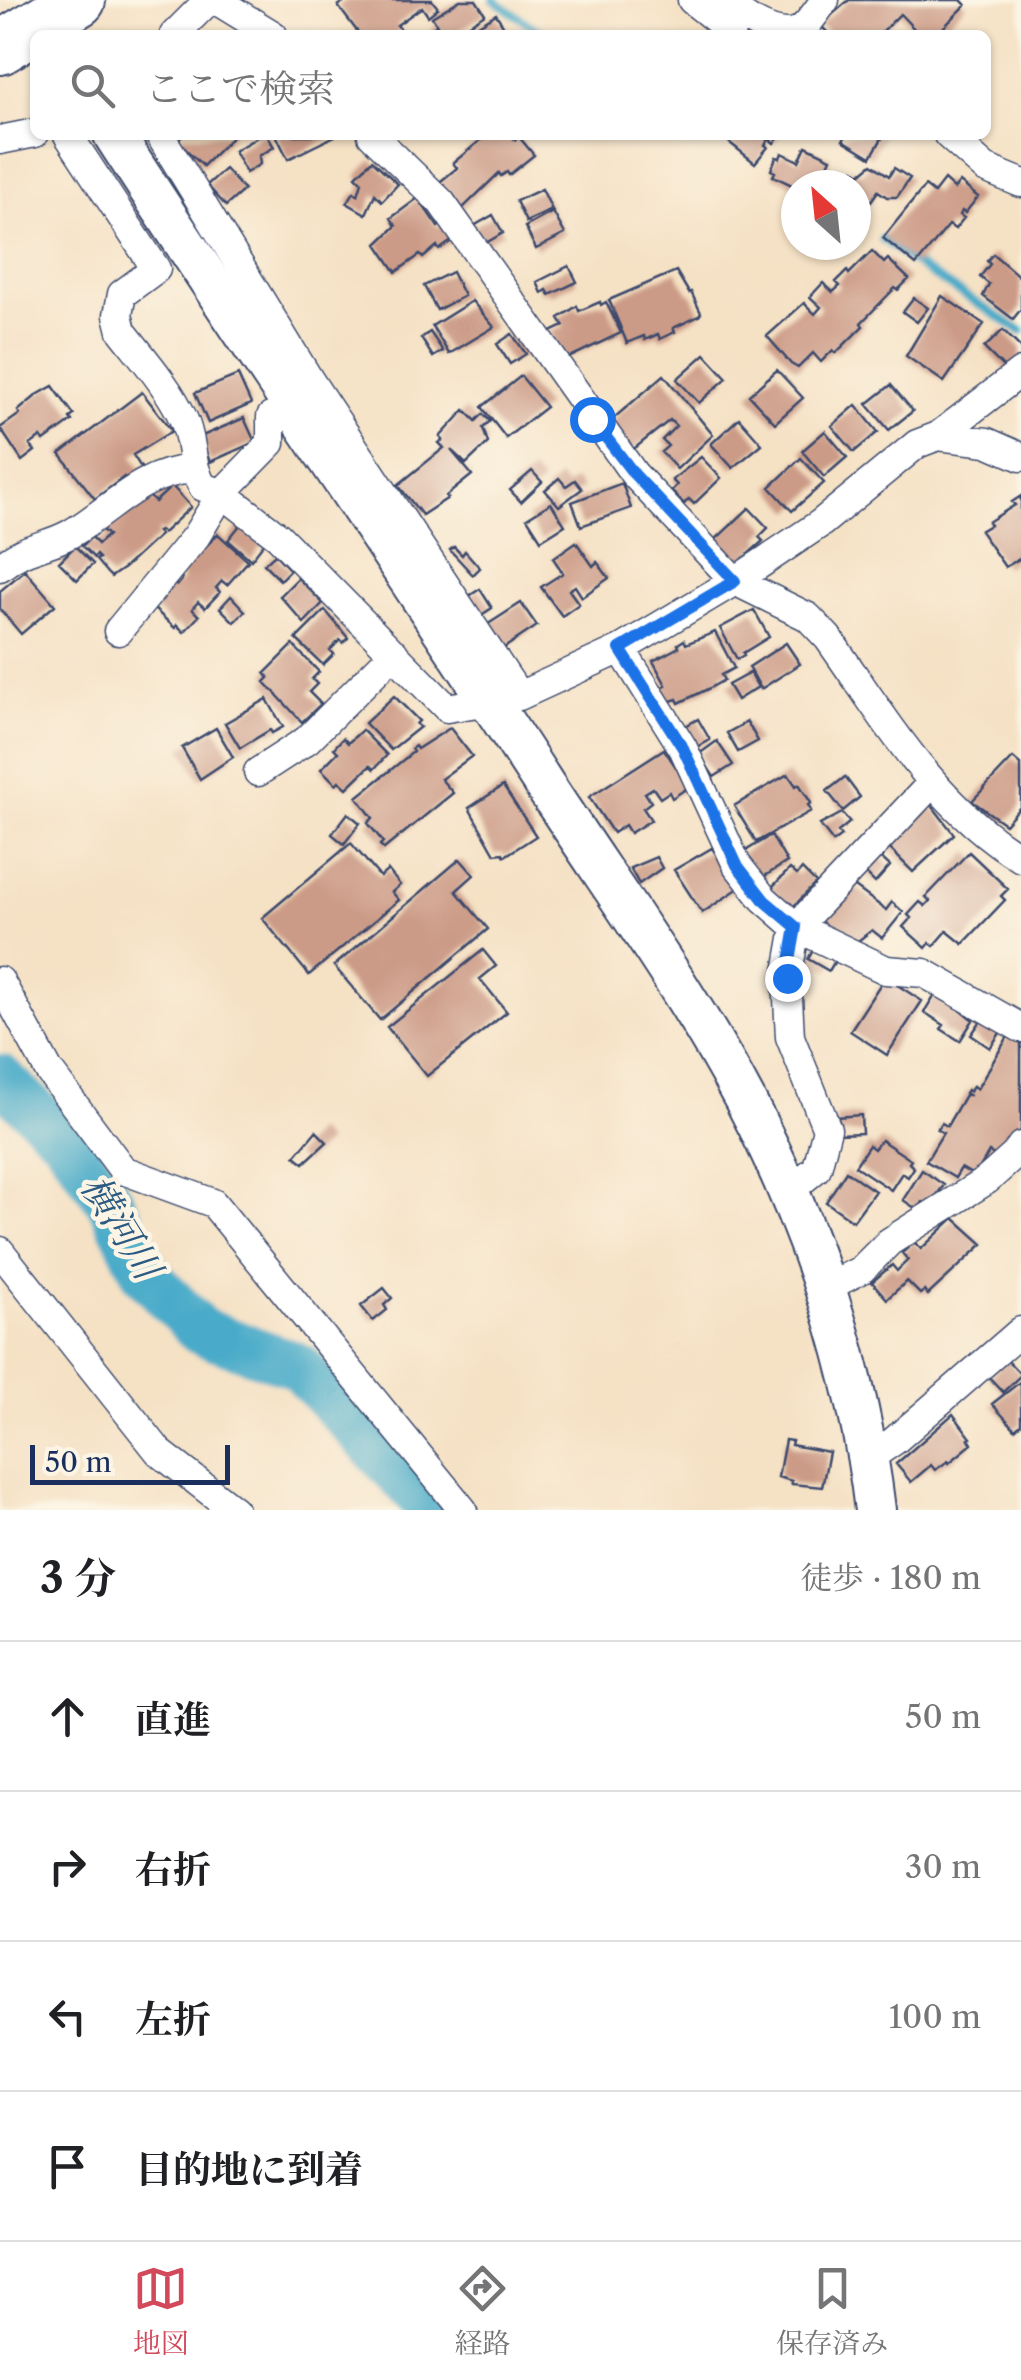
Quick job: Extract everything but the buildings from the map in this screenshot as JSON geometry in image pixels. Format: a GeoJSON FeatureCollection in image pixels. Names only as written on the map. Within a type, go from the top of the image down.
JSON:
{"type":"FeatureCollection","features":[{"type":"Feature","properties":{"kind":"street"},"geometry":{"type":"LineString","coordinates":[[179,30],[212,0],[264,30]]}},
{"type":"Feature","properties":{"kind":"street"},"geometry":{"type":"LineString","coordinates":[[692,0],[767,30]]}},
{"type":"Feature","properties":{"kind":"street"},"geometry":{"type":"LineString","coordinates":[[800,30],[825,0]]}},
{"type":"Feature","properties":{"kind":"street"},"geometry":{"type":"LineString","coordinates":[[0,140],[30,134]]}},
{"type":"Feature","properties":{"kind":"street"},"geometry":{"type":"LineString","coordinates":[[71,140],[156,269],[122,294],[118,315],[122,330],[184,420],[192,442],[192,469],[203,487],[222,493],[278,536],[447,708],[505,699],[620,649],[735,581],[822,523],[918,444],[938,436],[1021,372]]}},
{"type":"Feature","properties":{"kind":"street"},"geometry":{"type":"LineString","coordinates":[[117,140],[505,699]]}},
{"type":"Feature","properties":{"kind":"street"},"geometry":{"type":"LineString","coordinates":[[163,140],[745,1101],[789,1191],[825,1288],[869,1458],[875,1510]]}},
{"type":"Feature","properties":{"kind":"street"},"geometry":{"type":"LineString","coordinates":[[377,140],[441,202],[634,474],[735,581],[808,617],[828,638],[932,783],[999,845],[1021,858]]}},
{"type":"Feature","properties":{"kind":"street"},"geometry":{"type":"LineString","coordinates":[[954,140],[985,168],[1021,183]]}},
{"type":"Feature","properties":{"kind":"street"},"geometry":{"type":"LineString","coordinates":[[118,630],[196,536],[222,493],[271,443],[271,417]]}},
{"type":"Feature","properties":{"kind":"street"},"geometry":{"type":"LineString","coordinates":[[938,436],[987,442],[1021,457]]}},
{"type":"Feature","properties":{"kind":"street"},"geometry":{"type":"LineString","coordinates":[[0,567],[20,551],[68,535],[142,482],[172,471],[192,469]]}},
{"type":"Feature","properties":{"kind":"street"},"geometry":{"type":"LineString","coordinates":[[620,649],[683,748],[737,865],[764,900],[796,927],[886,970],[924,974],[1021,1028]]}},
{"type":"Feature","properties":{"kind":"street"},"geometry":{"type":"LineString","coordinates":[[258,772],[307,740],[394,654]]}},
{"type":"Feature","properties":{"kind":"street"},"geometry":{"type":"LineString","coordinates":[[789,1191],[817,1168],[827,1129],[790,1037],[787,978],[796,927],[932,783]]}},
{"type":"Feature","properties":{"kind":"street"},"geometry":{"type":"LineString","coordinates":[[0,982],[49,1070],[123,1170],[212,1203],[463,1510]]}},
{"type":"Feature","properties":{"kind":"street"},"geometry":{"type":"LineString","coordinates":[[825,1288],[861,1270],[889,1242],[986,1180],[1021,1146]]}},
{"type":"Feature","properties":{"kind":"street"},"geometry":{"type":"LineString","coordinates":[[0,1251],[160,1452],[234,1510]]}},
{"type":"Feature","properties":{"kind":"street"},"geometry":{"type":"LineString","coordinates":[[869,1458],[1021,1331]]}},
{"type":"Feature","properties":{"kind":"waterway"},"geometry":{"type":"LineString","coordinates":[[494,0],[538,30]]}},
{"type":"Feature","properties":{"kind":"waterway"},"geometry":{"type":"LineString","coordinates":[[882,239],[1021,331]]}},
{"type":"Feature","properties":{"kind":"waterway","name":"横河川"},"geometry":{"type":"LineString","coordinates":[[0,1078],[64,1138],[111,1203],[145,1273],[200,1331],[298,1366],[433,1510]]}},
{"type":"Feature","properties":{"kind":"route"},"geometry":{"type":"LineString","coordinates":[[592,419],[634,474],[735,581],[620,649],[683,748],[737,865],[764,900],[796,927],[787,978]]}}]}
